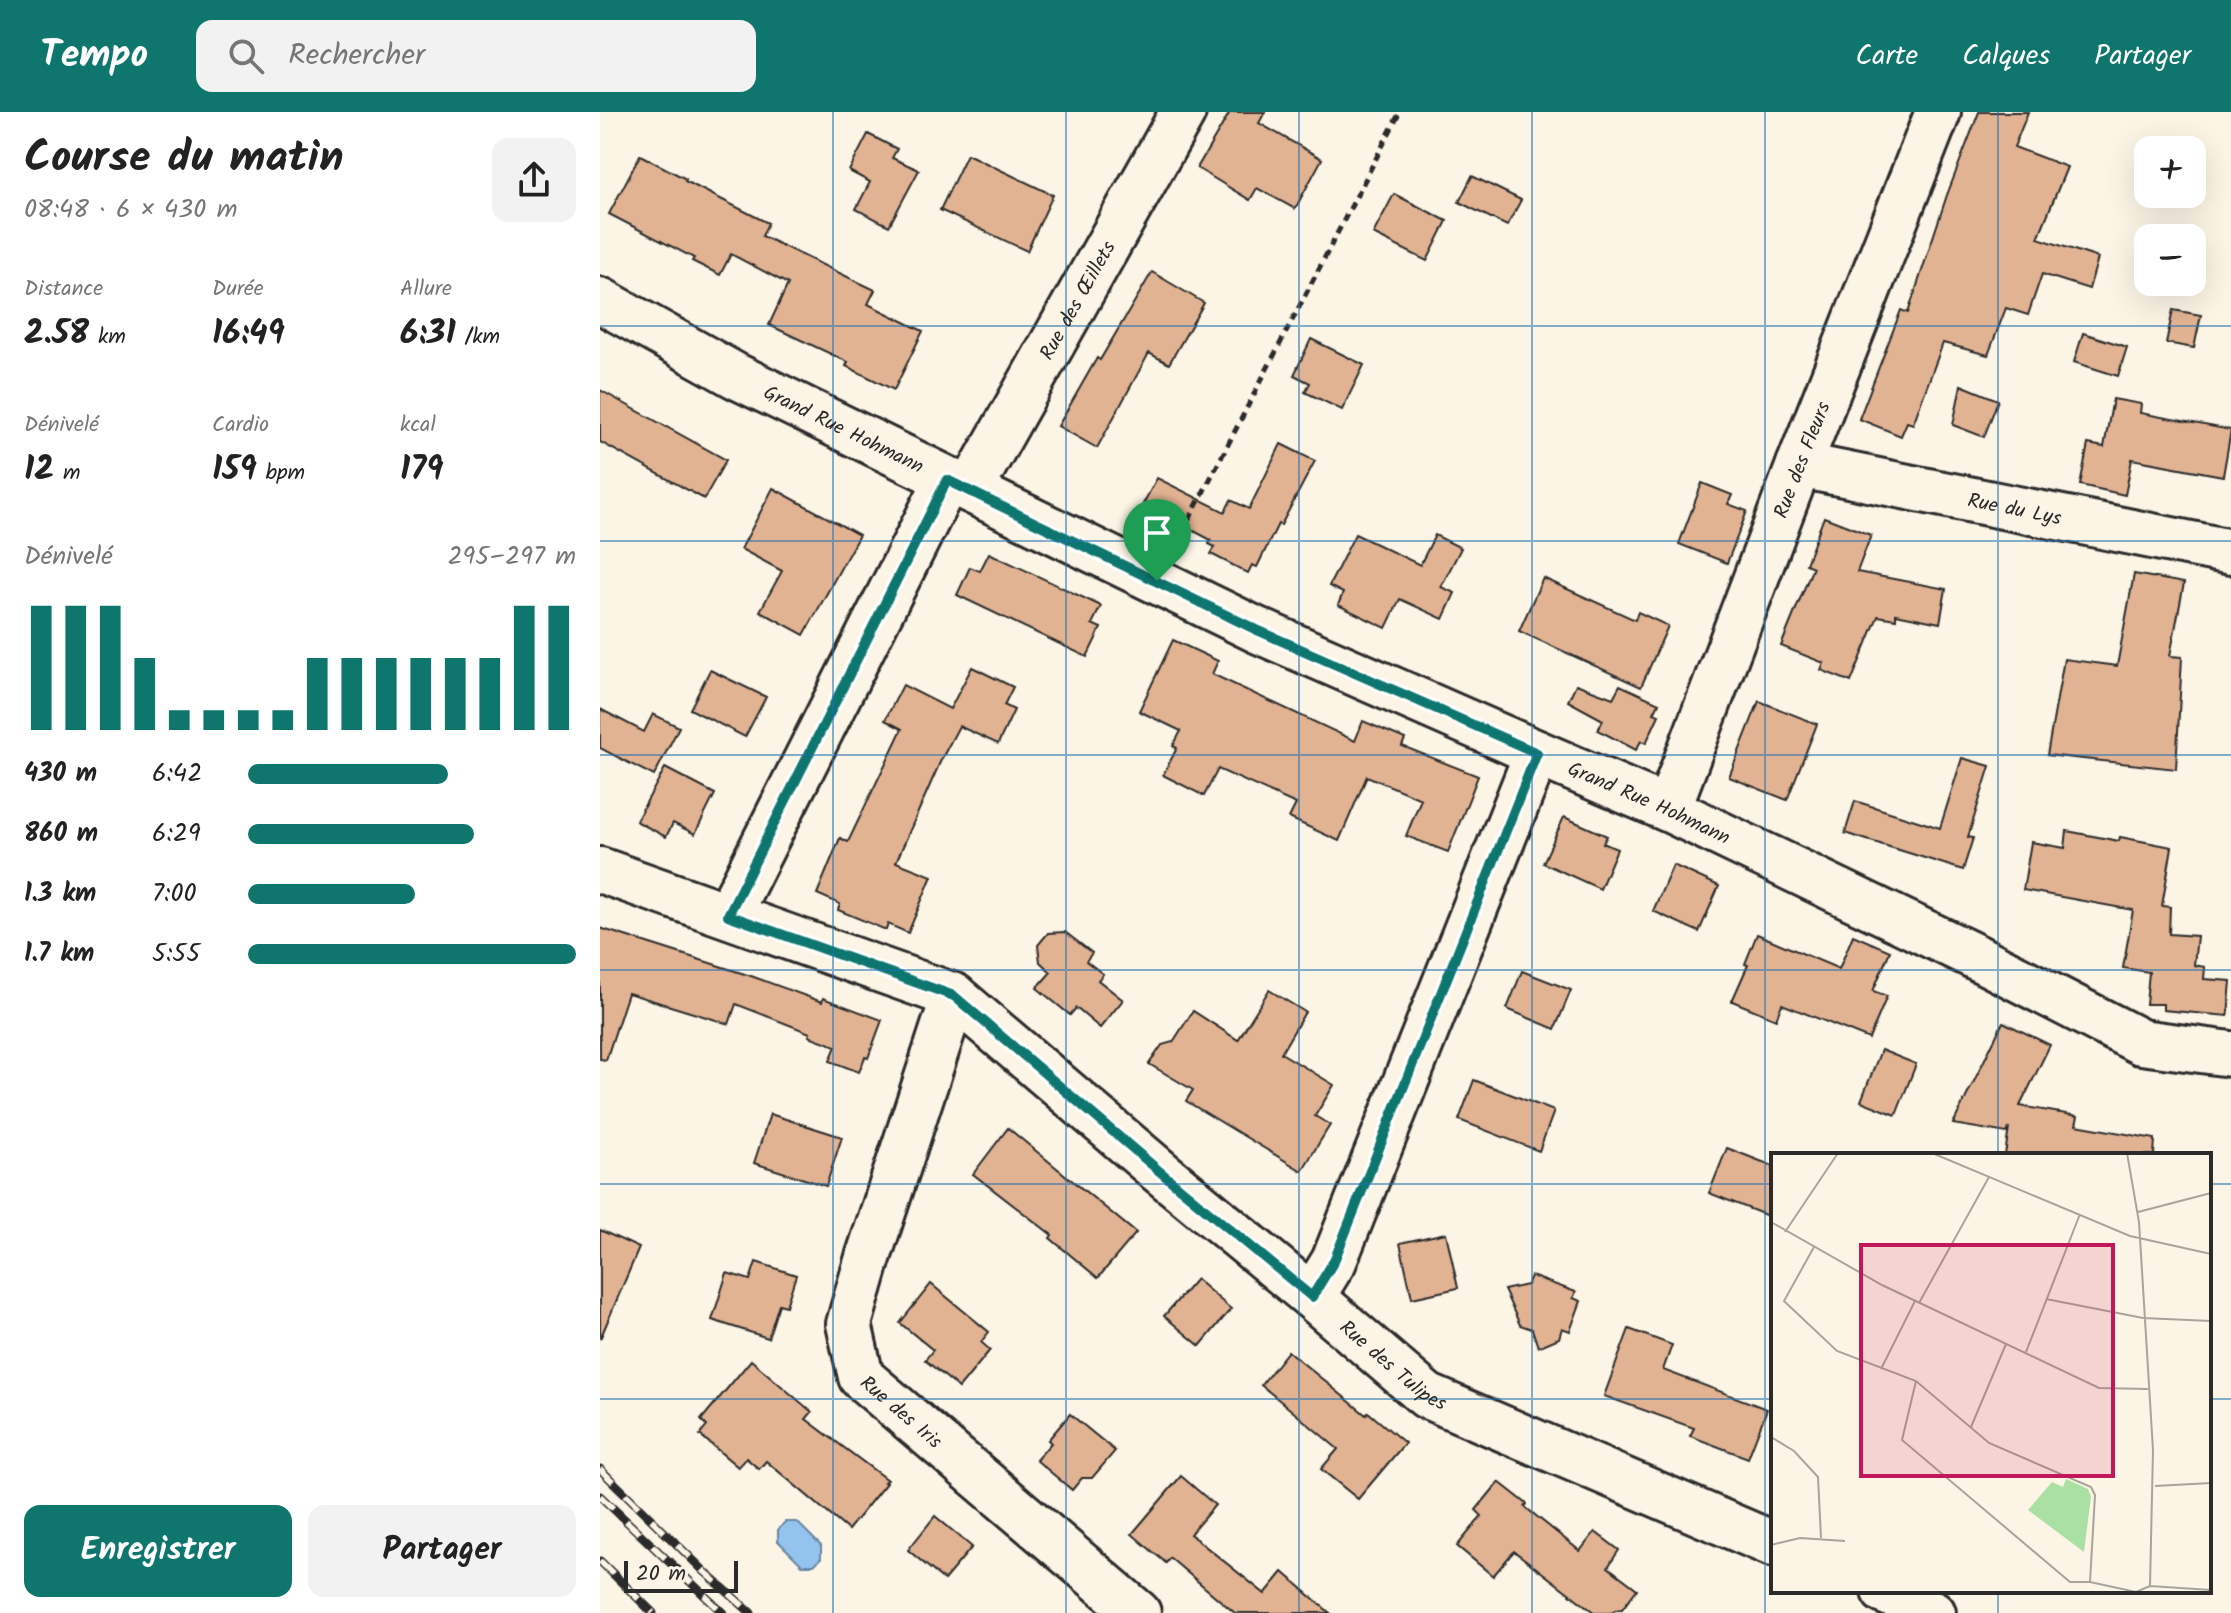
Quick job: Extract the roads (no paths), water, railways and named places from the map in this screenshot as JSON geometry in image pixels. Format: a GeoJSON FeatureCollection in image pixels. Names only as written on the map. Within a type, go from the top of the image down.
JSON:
{"type":"FeatureCollection","features":[{"type":"Feature","properties":{"kind":"street","name":"Rue des Œillets"},"geometry":{"type":"LineString","coordinates":[[728,915],[958,485],[1183,112]]}},
{"type":"Feature","properties":{"kind":"street","name":"Rue des Fleurs"},"geometry":{"type":"LineString","coordinates":[[1668,809],[1938,112]]}},
{"type":"Feature","properties":{"kind":"street","name":"Grand Rue Hohmann"},"geometry":{"type":"LineString","coordinates":[[600,300],[736,376],[1257,630],[1668,809],[1974,956],[2141,1042],[2231,1054]]}},
{"type":"Feature","properties":{"kind":"street","name":"Rue du Lys"},"geometry":{"type":"LineString","coordinates":[[1799,465],[2231,552]]}},
{"type":"Feature","properties":{"kind":"street"},"geometry":{"type":"LineString","coordinates":[[1312,1297],[1334,1261],[1537,753]]}},
{"type":"Feature","properties":{"kind":"street","name":"Rue des Tulipes"},"geometry":{"type":"LineString","coordinates":[[600,870],[954,996],[1427,1396],[1771,1543]]}},
{"type":"Feature","properties":{"kind":"street","name":"Rue des Iris"},"geometry":{"type":"LineString","coordinates":[[954,996],[849,1324],[861,1377],[1138,1613]]}},
{"type":"Feature","properties":{"kind":"street"},"geometry":{"type":"LineString","coordinates":[[1888,1593],[1933,1613]]}},
{"type":"Feature","properties":{"kind":"water"},"geometry":{"type":"Polygon","coordinates":[[[785,1522],[797,1522],[821,1546],[821,1558],[814,1565],[802,1565],[778,1541],[778,1530],[785,1522]]]}},
{"type":"Feature","properties":{"kind":"railway"},"geometry":{"type":"LineString","coordinates":[[600,1469],[751,1613]]}},
{"type":"Feature","properties":{"kind":"railway"},"geometry":{"type":"LineString","coordinates":[[600,1496],[723,1613]]}},
{"type":"Feature","properties":{"kind":"railway"},"geometry":{"type":"LineString","coordinates":[[600,1561],[653,1613]]}}]}
